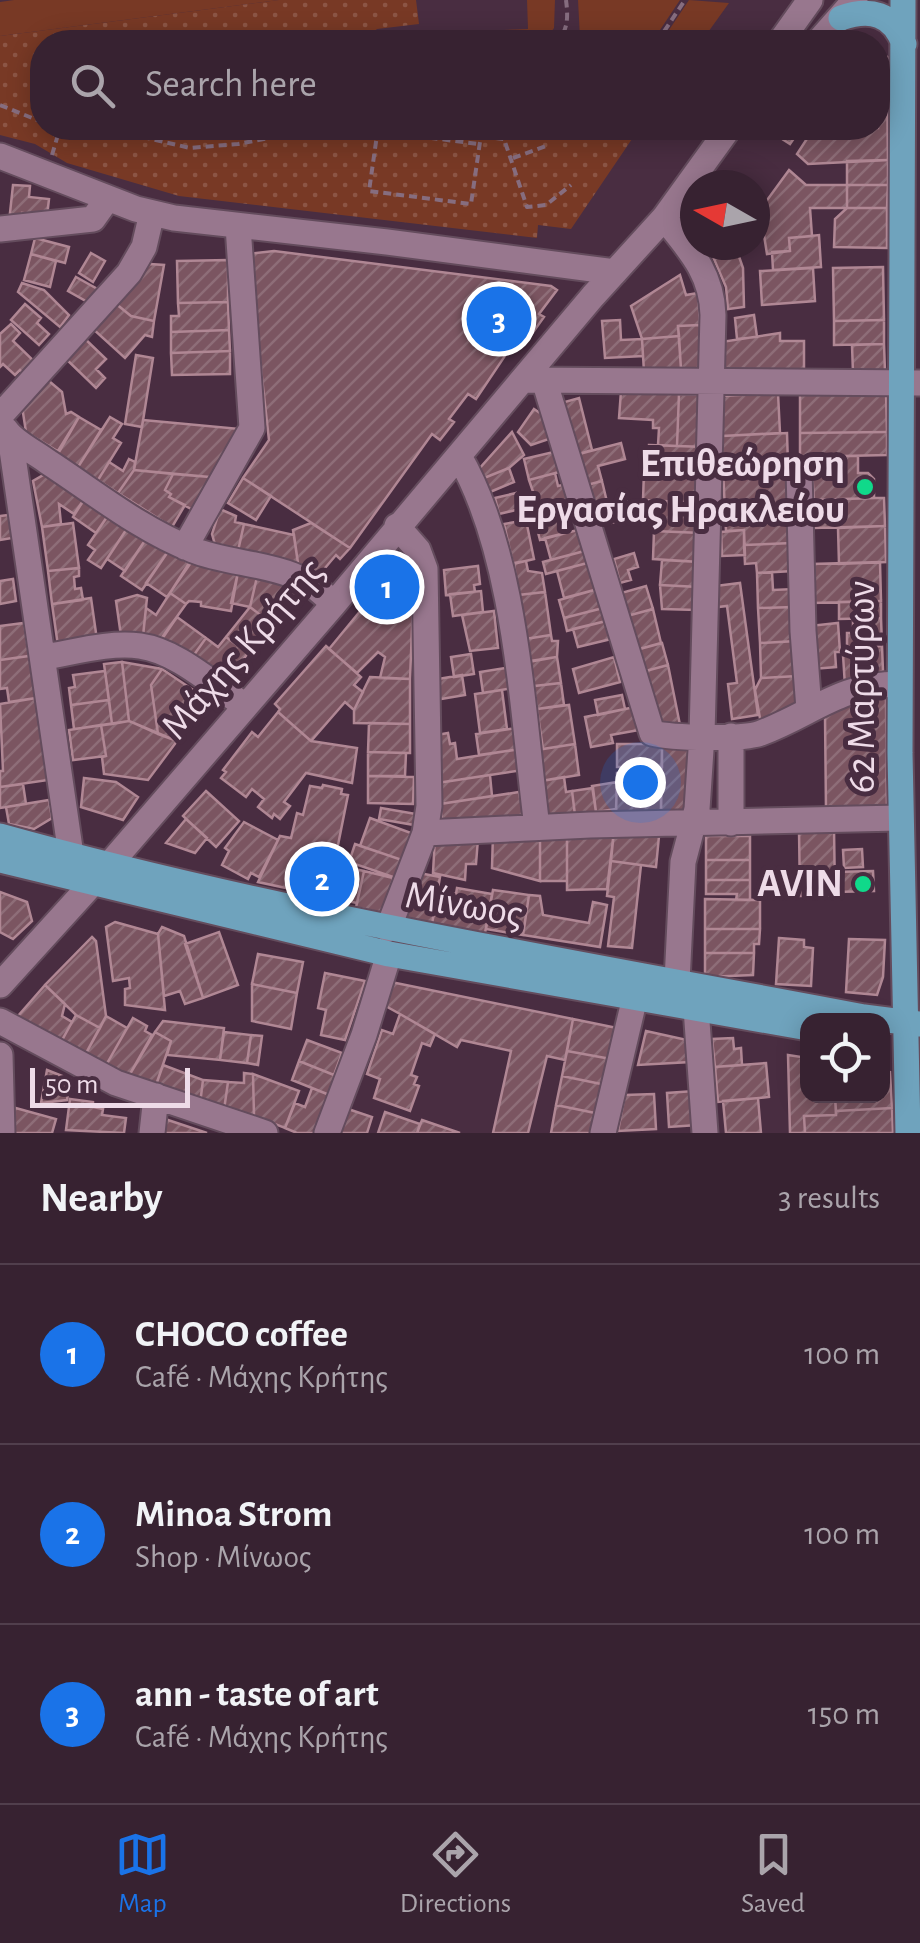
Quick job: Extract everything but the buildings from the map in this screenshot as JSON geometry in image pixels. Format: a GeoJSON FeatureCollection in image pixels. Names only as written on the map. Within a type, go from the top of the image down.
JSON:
{"type":"FeatureCollection","features":[{"type":"Feature","properties":{"kind":"main road","name":"62 Μαρτύρων"},"geometry":{"type":"LineString","coordinates":[[903,0],[910,383],[899,684],[908,1133]]}},
{"type":"Feature","properties":{"kind":"main road"},"geometry":{"type":"LineString","coordinates":[[848,9],[882,15],[896,27],[905,48]]}},
{"type":"Feature","properties":{"kind":"main road","name":"Μίνωος"},"geometry":{"type":"LineString","coordinates":[[0,836],[71,856],[100,874]]}},
{"type":"Feature","properties":{"kind":"main road","name":"Μίνωος"},"geometry":{"type":"LineString","coordinates":[[0,860],[100,874],[635,997],[800,1027]]}},
{"type":"Feature","properties":{"kind":"main road","name":"Μίνωος"},"geometry":{"type":"LineString","coordinates":[[388,942],[677,981],[906,1036]]}},
{"type":"Feature","properties":{"kind":"street"},"geometry":{"type":"LineString","coordinates":[[789,30],[810,0]]}},
{"type":"Feature","properties":{"kind":"street"},"geometry":{"type":"LineString","coordinates":[[829,30],[848,9]]}},
{"type":"Feature","properties":{"kind":"street","name":"Μάχης Κρήτης"},"geometry":{"type":"LineString","coordinates":[[0,984],[100,874],[396,526],[533,380],[615,272],[664,218],[719,140]]}},
{"type":"Feature","properties":{"kind":"street"},"geometry":{"type":"LineString","coordinates":[[0,156],[152,214],[615,272]]}},
{"type":"Feature","properties":{"kind":"street"},"geometry":{"type":"LineString","coordinates":[[0,229],[92,218],[108,198]]}},
{"type":"Feature","properties":{"kind":"street"},"geometry":{"type":"LineString","coordinates":[[71,856],[44,657],[3,424],[128,272],[144,247],[152,214]]}},
{"type":"Feature","properties":{"kind":"street"},"geometry":{"type":"LineString","coordinates":[[664,218],[697,259],[710,287],[712,383],[702,736],[697,809],[683,862],[677,981]]}},
{"type":"Feature","properties":{"kind":"street"},"geometry":{"type":"LineString","coordinates":[[184,547],[252,428],[238,226]]}},
{"type":"Feature","properties":{"kind":"street"},"geometry":{"type":"LineString","coordinates":[[899,684],[854,688],[764,732],[731,736],[656,735],[648,727],[533,380],[910,383]]}},
{"type":"Feature","properties":{"kind":"street"},"geometry":{"type":"LineString","coordinates":[[3,424],[129,515],[184,547],[296,577],[324,592],[333,604]]}},
{"type":"Feature","properties":{"kind":"street"},"geometry":{"type":"LineString","coordinates":[[459,456],[481,501],[502,572],[537,827]]}},
{"type":"Feature","properties":{"kind":"street"},"geometry":{"type":"LineString","coordinates":[[799,469],[809,709]]}},
{"type":"Feature","properties":{"kind":"street"},"geometry":{"type":"LineString","coordinates":[[327,1133],[364,1036],[388,942],[426,833],[429,806],[425,576],[418,550],[396,526]]}},
{"type":"Feature","properties":{"kind":"street"},"geometry":{"type":"LineString","coordinates":[[44,657],[110,647],[144,647],[178,662],[244,705]]}},
{"type":"Feature","properties":{"kind":"street"},"geometry":{"type":"LineString","coordinates":[[731,736],[732,823]]}},
{"type":"Feature","properties":{"kind":"street"},"geometry":{"type":"LineString","coordinates":[[426,833],[900,818]]}},
{"type":"Feature","properties":{"kind":"street"},"geometry":{"type":"LineString","coordinates":[[603,1133],[635,997]]}},
{"type":"Feature","properties":{"kind":"street"},"geometry":{"type":"LineString","coordinates":[[696,1008],[706,1133]]}},
{"type":"Feature","properties":{"kind":"street"},"geometry":{"type":"LineString","coordinates":[[0,1021],[104,1077],[265,1133]]}},
{"type":"Feature","properties":{"kind":"street"},"geometry":{"type":"LineString","coordinates":[[0,1055],[2,1133]]}},
{"type":"Feature","properties":{"kind":"street"},"geometry":{"type":"LineString","coordinates":[[152,1133],[156,1096]]}},
{"type":"Feature","properties":{"kind":"path"},"geometry":{"type":"LineString","coordinates":[[564,30],[566,0]]}},
{"type":"Feature","properties":{"kind":"path"},"geometry":{"type":"LineString","coordinates":[[664,30],[685,0]]}},
{"type":"Feature","properties":{"kind":"path"},"geometry":{"type":"LineString","coordinates":[[0,105],[30,117]]}},
{"type":"Feature","properties":{"kind":"path"},"geometry":{"type":"LineString","coordinates":[[156,140],[190,148],[258,140]]}},
{"type":"Feature","properties":{"kind":"path"},"geometry":{"type":"LineString","coordinates":[[376,140],[368,192],[471,204],[480,140]]}},
{"type":"Feature","properties":{"kind":"path"},"geometry":{"type":"LineString","coordinates":[[453,140],[480,144]]}},
{"type":"Feature","properties":{"kind":"path"},"geometry":{"type":"LineString","coordinates":[[504,140],[527,208],[546,205],[571,185]]}},
{"type":"Feature","properties":{"kind":"path"},"geometry":{"type":"LineString","coordinates":[[511,158],[546,146]]}},
{"type":"Feature","properties":{"kind":"shaded area"},"geometry":{"type":"Polygon","coordinates":[[[14,0],[279,0],[0,36],[0,2],[14,0]]]}},
{"type":"Feature","properties":{"kind":"shaded area"},"geometry":{"type":"Polygon","coordinates":[[[279,0],[416,0],[419,24],[376,30],[46,30],[279,0]]]}},
{"type":"Feature","properties":{"kind":"shaded area"},"geometry":{"type":"Polygon","coordinates":[[[527,0],[555,0],[553,30],[502,30],[528,29],[527,0]]]}},
{"type":"Feature","properties":{"kind":"shaded area"},"geometry":{"type":"Polygon","coordinates":[[[578,0],[680,0],[660,30],[580,30],[578,0]]]}},
{"type":"Feature","properties":{"kind":"shaded area"},"geometry":{"type":"Polygon","coordinates":[[[689,0],[729,3],[710,30],[669,30],[689,0]]]}},
{"type":"Feature","properties":{"kind":"shaded area"},"geometry":{"type":"Polygon","coordinates":[[[30,32],[30,140],[631,140],[571,229],[538,225],[537,238],[179,196],[67,163],[35,144],[0,135],[0,36],[30,32]]]}},
{"type":"Feature","properties":{"kind":"place","name":"ann - taste of art"},"geometry":{"type":"Point","coordinates":[499,319]}},
{"type":"Feature","properties":{"kind":"place","name":"Επιθεώρηση Εργασίας Ηρακλείου"},"geometry":{"type":"Point","coordinates":[865,487]}},
{"type":"Feature","properties":{"kind":"place","name":"CHOCO coffee"},"geometry":{"type":"Point","coordinates":[387,587]}},
{"type":"Feature","properties":{"kind":"place","name":"Minoa Strom"},"geometry":{"type":"Point","coordinates":[322,879]}},
{"type":"Feature","properties":{"kind":"place","name":"AVIN"},"geometry":{"type":"Point","coordinates":[863,884]}}]}
